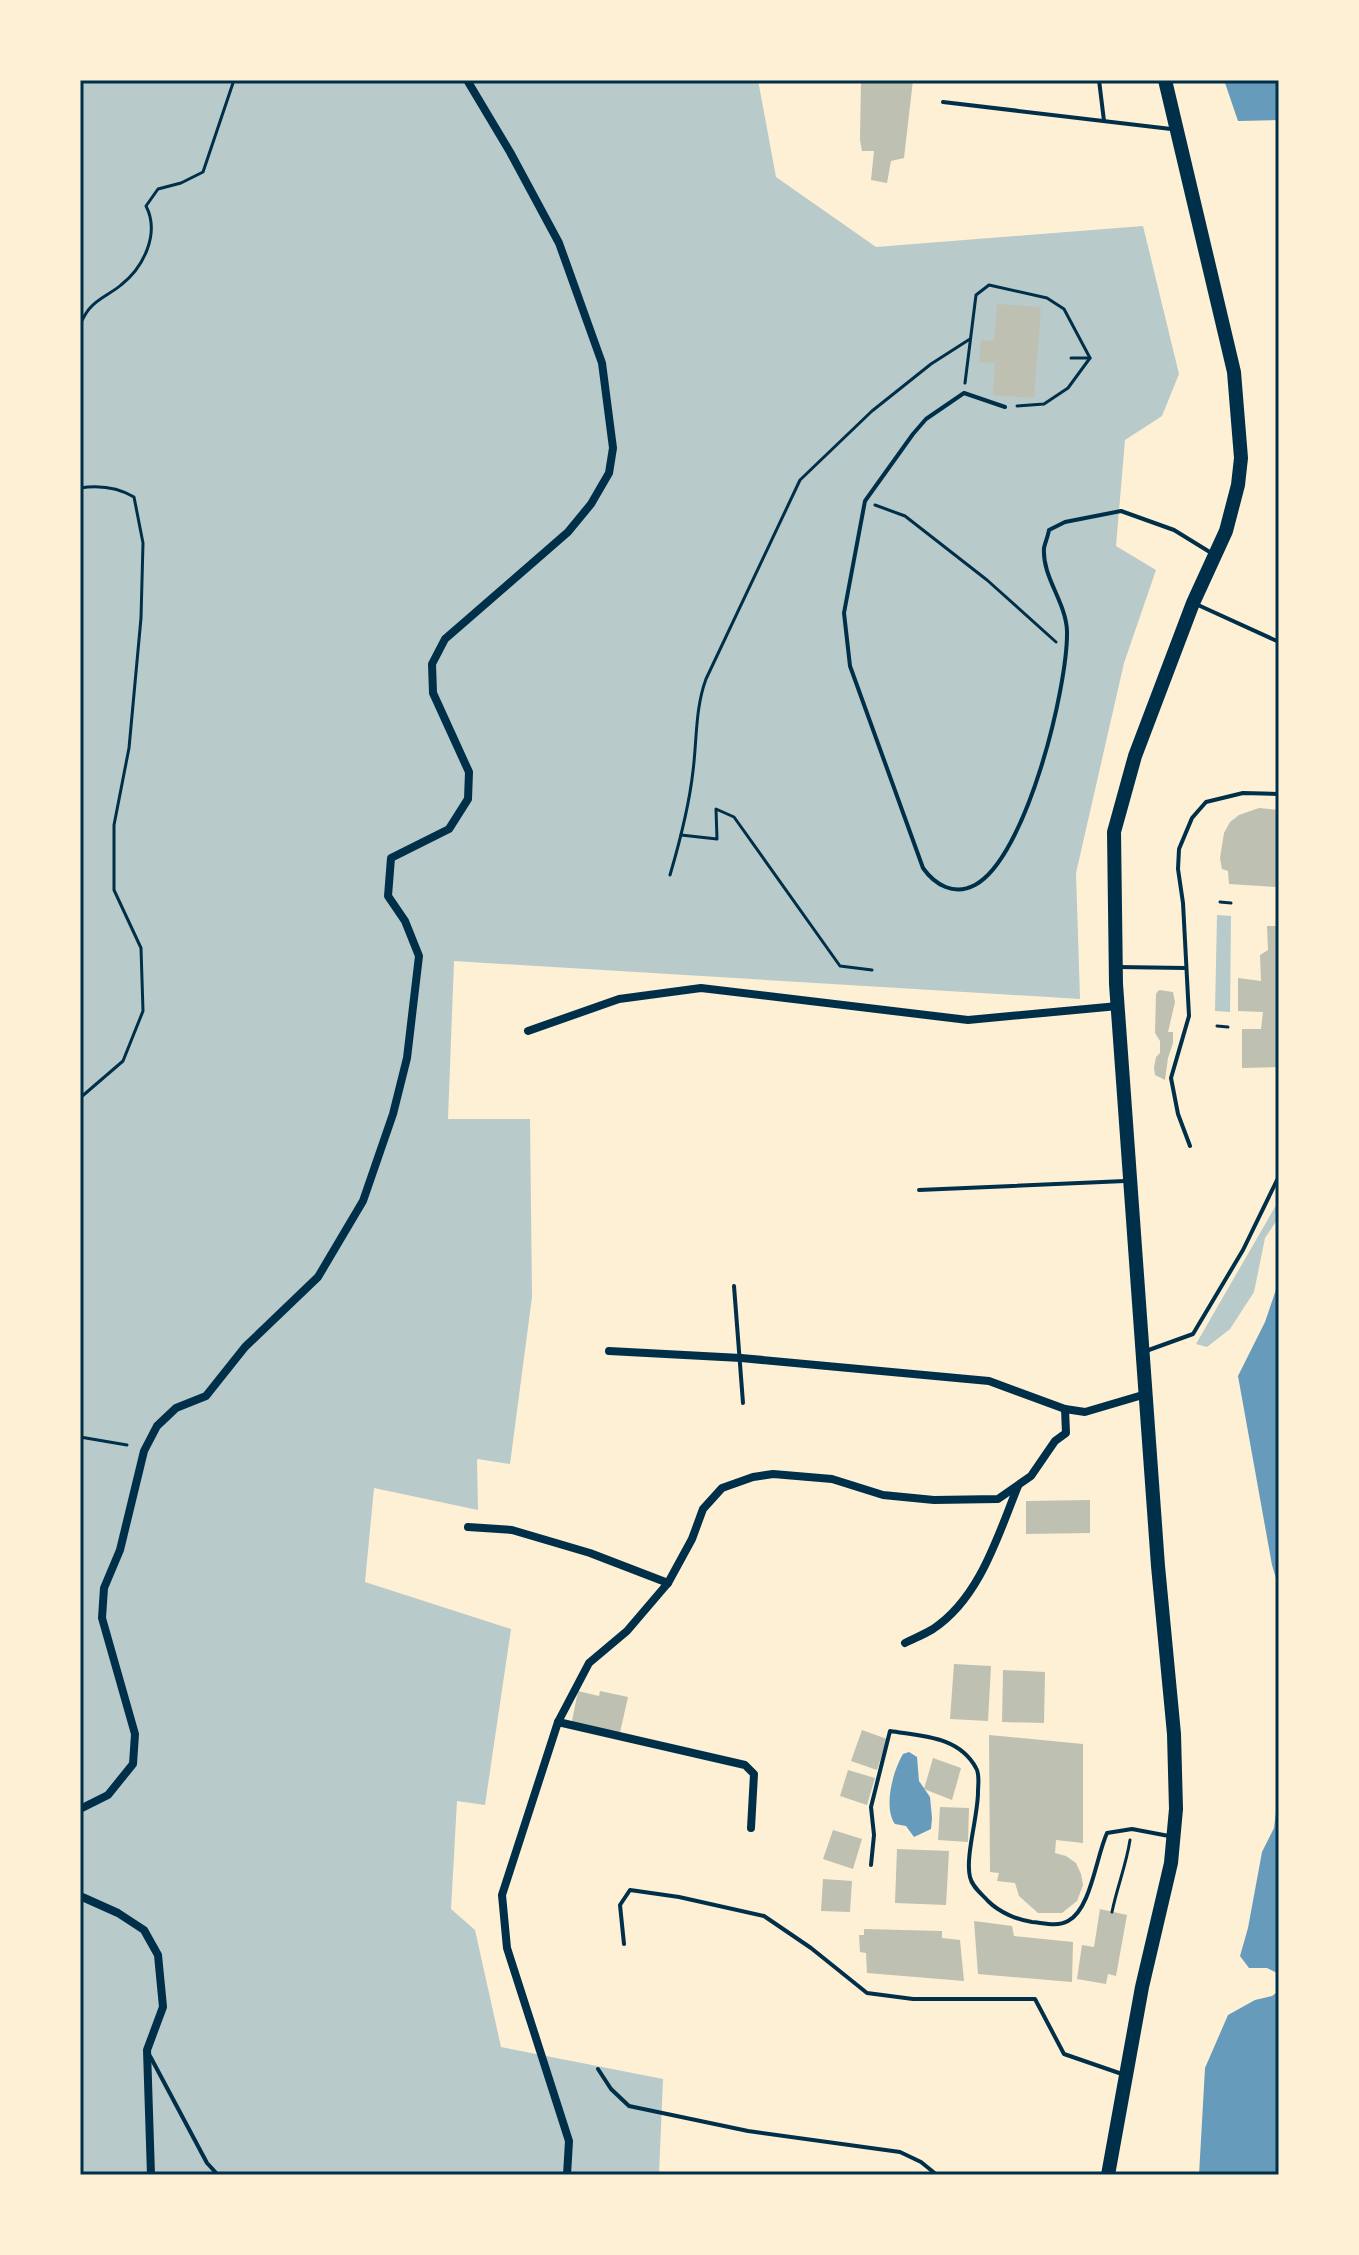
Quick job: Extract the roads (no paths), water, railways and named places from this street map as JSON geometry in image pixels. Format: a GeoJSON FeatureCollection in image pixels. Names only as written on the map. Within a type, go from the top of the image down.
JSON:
{"type":"FeatureCollection","features":[{"type":"Feature","properties":{"kind":"main road"},"geometry":{"type":"LineString","coordinates":[[1108,2175],[1142,1987],[1175,1837],[1174,1734],[1158,1566],[1115,967],[1114,832],[1135,756],[1193,603],[1226,531],[1238,485],[1241,434],[1234,372],[1165,80]]}},
{"type":"Feature","properties":{"kind":"street"},"geometry":{"type":"LineString","coordinates":[[80,1809],[108,1795],[133,1764],[135,1734],[102,1618],[104,1588],[120,1550],[144,1451],[157,1426],[176,1408],[206,1396],[245,1347],[318,1277],[363,1201],[393,1114],[407,1058],[419,956],[405,921],[388,896],[391,858],[449,829],[468,799],[469,772],[433,693],[432,664],[445,639],[568,532],[591,504],[609,473],[613,448],[602,363],[559,243],[467,80]]}},
{"type":"Feature","properties":{"kind":"street"},"geometry":{"type":"LineString","coordinates":[[528,1031],[619,999],[701,988],[968,1020],[1118,1006]]}},
{"type":"Feature","properties":{"kind":"street"},"geometry":{"type":"LineString","coordinates":[[609,1351],[741,1358],[989,1381],[1065,1409],[1085,1412],[1147,1394]]}},
{"type":"Feature","properties":{"kind":"street"},"geometry":{"type":"LineString","coordinates":[[567,2175],[569,2141],[507,1948],[502,1895],[558,1722],[589,1663],[627,1631],[668,1583],[692,1539],[703,1509],[722,1488],[753,1477],[773,1474],[832,1479],[883,1495],[934,1500],[998,1499],[1031,1476],[1055,1441],[1066,1433],[1065,1409]]}},
{"type":"Feature","properties":{"kind":"street"},"geometry":{"type":"LineString","coordinates":[[905,1643],[935,1628],[965,1600],[992,1551],[1018,1485]]}},
{"type":"Feature","properties":{"kind":"street"},"geometry":{"type":"LineString","coordinates":[[468,1527],[512,1530],[590,1553],[668,1583]]}},
{"type":"Feature","properties":{"kind":"street"},"geometry":{"type":"LineString","coordinates":[[558,1722],[745,1765],[754,1774],[751,1828]]}},
{"type":"Feature","properties":{"kind":"street"},"geometry":{"type":"LineString","coordinates":[[80,1896],[118,1913],[144,1930],[158,1955],[163,2007],[147,2050],[151,2175]]}},
{"type":"Feature","properties":{"kind":"lane"},"geometry":{"type":"LineString","coordinates":[[1099,80],[1104,121]]}},
{"type":"Feature","properties":{"kind":"lane"},"geometry":{"type":"LineString","coordinates":[[943,102],[1178,130]]}},
{"type":"Feature","properties":{"kind":"lane"},"geometry":{"type":"LineString","coordinates":[[1005,407],[964,393],[926,419],[913,434],[865,501],[844,613],[850,666],[923,868],[932,882],[949,890],[972,887],[991,874],[1018,831],[1054,728],[1067,631],[1064,610],[1044,549],[1049,530],[1065,522],[1121,511],[1174,530],[1215,556]]}},
{"type":"Feature","properties":{"kind":"lane"},"geometry":{"type":"LineString","coordinates":[[1193,603],[1279,642]]}},
{"type":"Feature","properties":{"kind":"lane"},"geometry":{"type":"LineString","coordinates":[[1190,1146],[1178,1114],[1171,1078],[1189,1016],[1179,849],[1192,818],[1206,802],[1243,793],[1279,794]]}},
{"type":"Feature","properties":{"kind":"lane"},"geometry":{"type":"LineString","coordinates":[[1115,967],[1185,968]]}},
{"type":"Feature","properties":{"kind":"lane"},"geometry":{"type":"LineString","coordinates":[[1144,1352],[1193,1334],[1243,1250],[1279,1176]]}},
{"type":"Feature","properties":{"kind":"lane"},"geometry":{"type":"LineString","coordinates":[[919,1190],[1131,1181]]}},
{"type":"Feature","properties":{"kind":"lane"},"geometry":{"type":"LineString","coordinates":[[734,1286],[743,1403]]}},
{"type":"Feature","properties":{"kind":"lane"},"geometry":{"type":"LineString","coordinates":[[871,1865],[874,1835],[871,1807],[890,1731],[943,1740],[963,1750],[978,1770],[978,1809],[970,1877],[994,1907],[1023,1920],[1053,1925],[1067,1922],[1075,1916],[1084,1906],[1107,1833],[1132,1829],[1175,1837]]}},
{"type":"Feature","properties":{"kind":"lane"},"geometry":{"type":"LineString","coordinates":[[624,1944],[620,1905],[630,1890],[679,1897],[764,1916],[811,1948],[867,1993],[913,1999],[1035,1999],[1064,2054],[1127,2076]]}},
{"type":"Feature","properties":{"kind":"lane"},"geometry":{"type":"LineString","coordinates":[[147,2050],[207,2163],[218,2175]]}},
{"type":"Feature","properties":{"kind":"lane"},"geometry":{"type":"LineString","coordinates":[[598,2069],[611,2089],[629,2106],[748,2131],[900,2152],[921,2162],[937,2175]]}},
{"type":"Feature","properties":{"kind":"water"},"geometry":{"type":"Polygon","coordinates":[[[1224,80],[1279,80],[1279,120],[1238,121],[1224,80]]]}},
{"type":"Feature","properties":{"kind":"water"},"geometry":{"type":"Polygon","coordinates":[[[1279,1281],[1279,1588],[1272,1565],[1238,1376],[1265,1322],[1279,1281]]]}},
{"type":"Feature","properties":{"kind":"water"},"geometry":{"type":"Polygon","coordinates":[[[1279,1750],[1279,1974],[1267,1968],[1249,1968],[1240,1956],[1262,1852],[1274,1828],[1279,1750]]]}},
{"type":"Feature","properties":{"kind":"water"},"geometry":{"type":"Polygon","coordinates":[[[909,1752],[917,1757],[919,1781],[930,1797],[932,1818],[931,1829],[914,1837],[906,1826],[895,1824],[890,1808],[896,1770],[903,1754],[909,1752]]]}},
{"type":"Feature","properties":{"kind":"water"},"geometry":{"type":"Polygon","coordinates":[[[1279,1991],[1279,2175],[1199,2175],[1205,2068],[1228,2015],[1279,1991]]]}}]}
